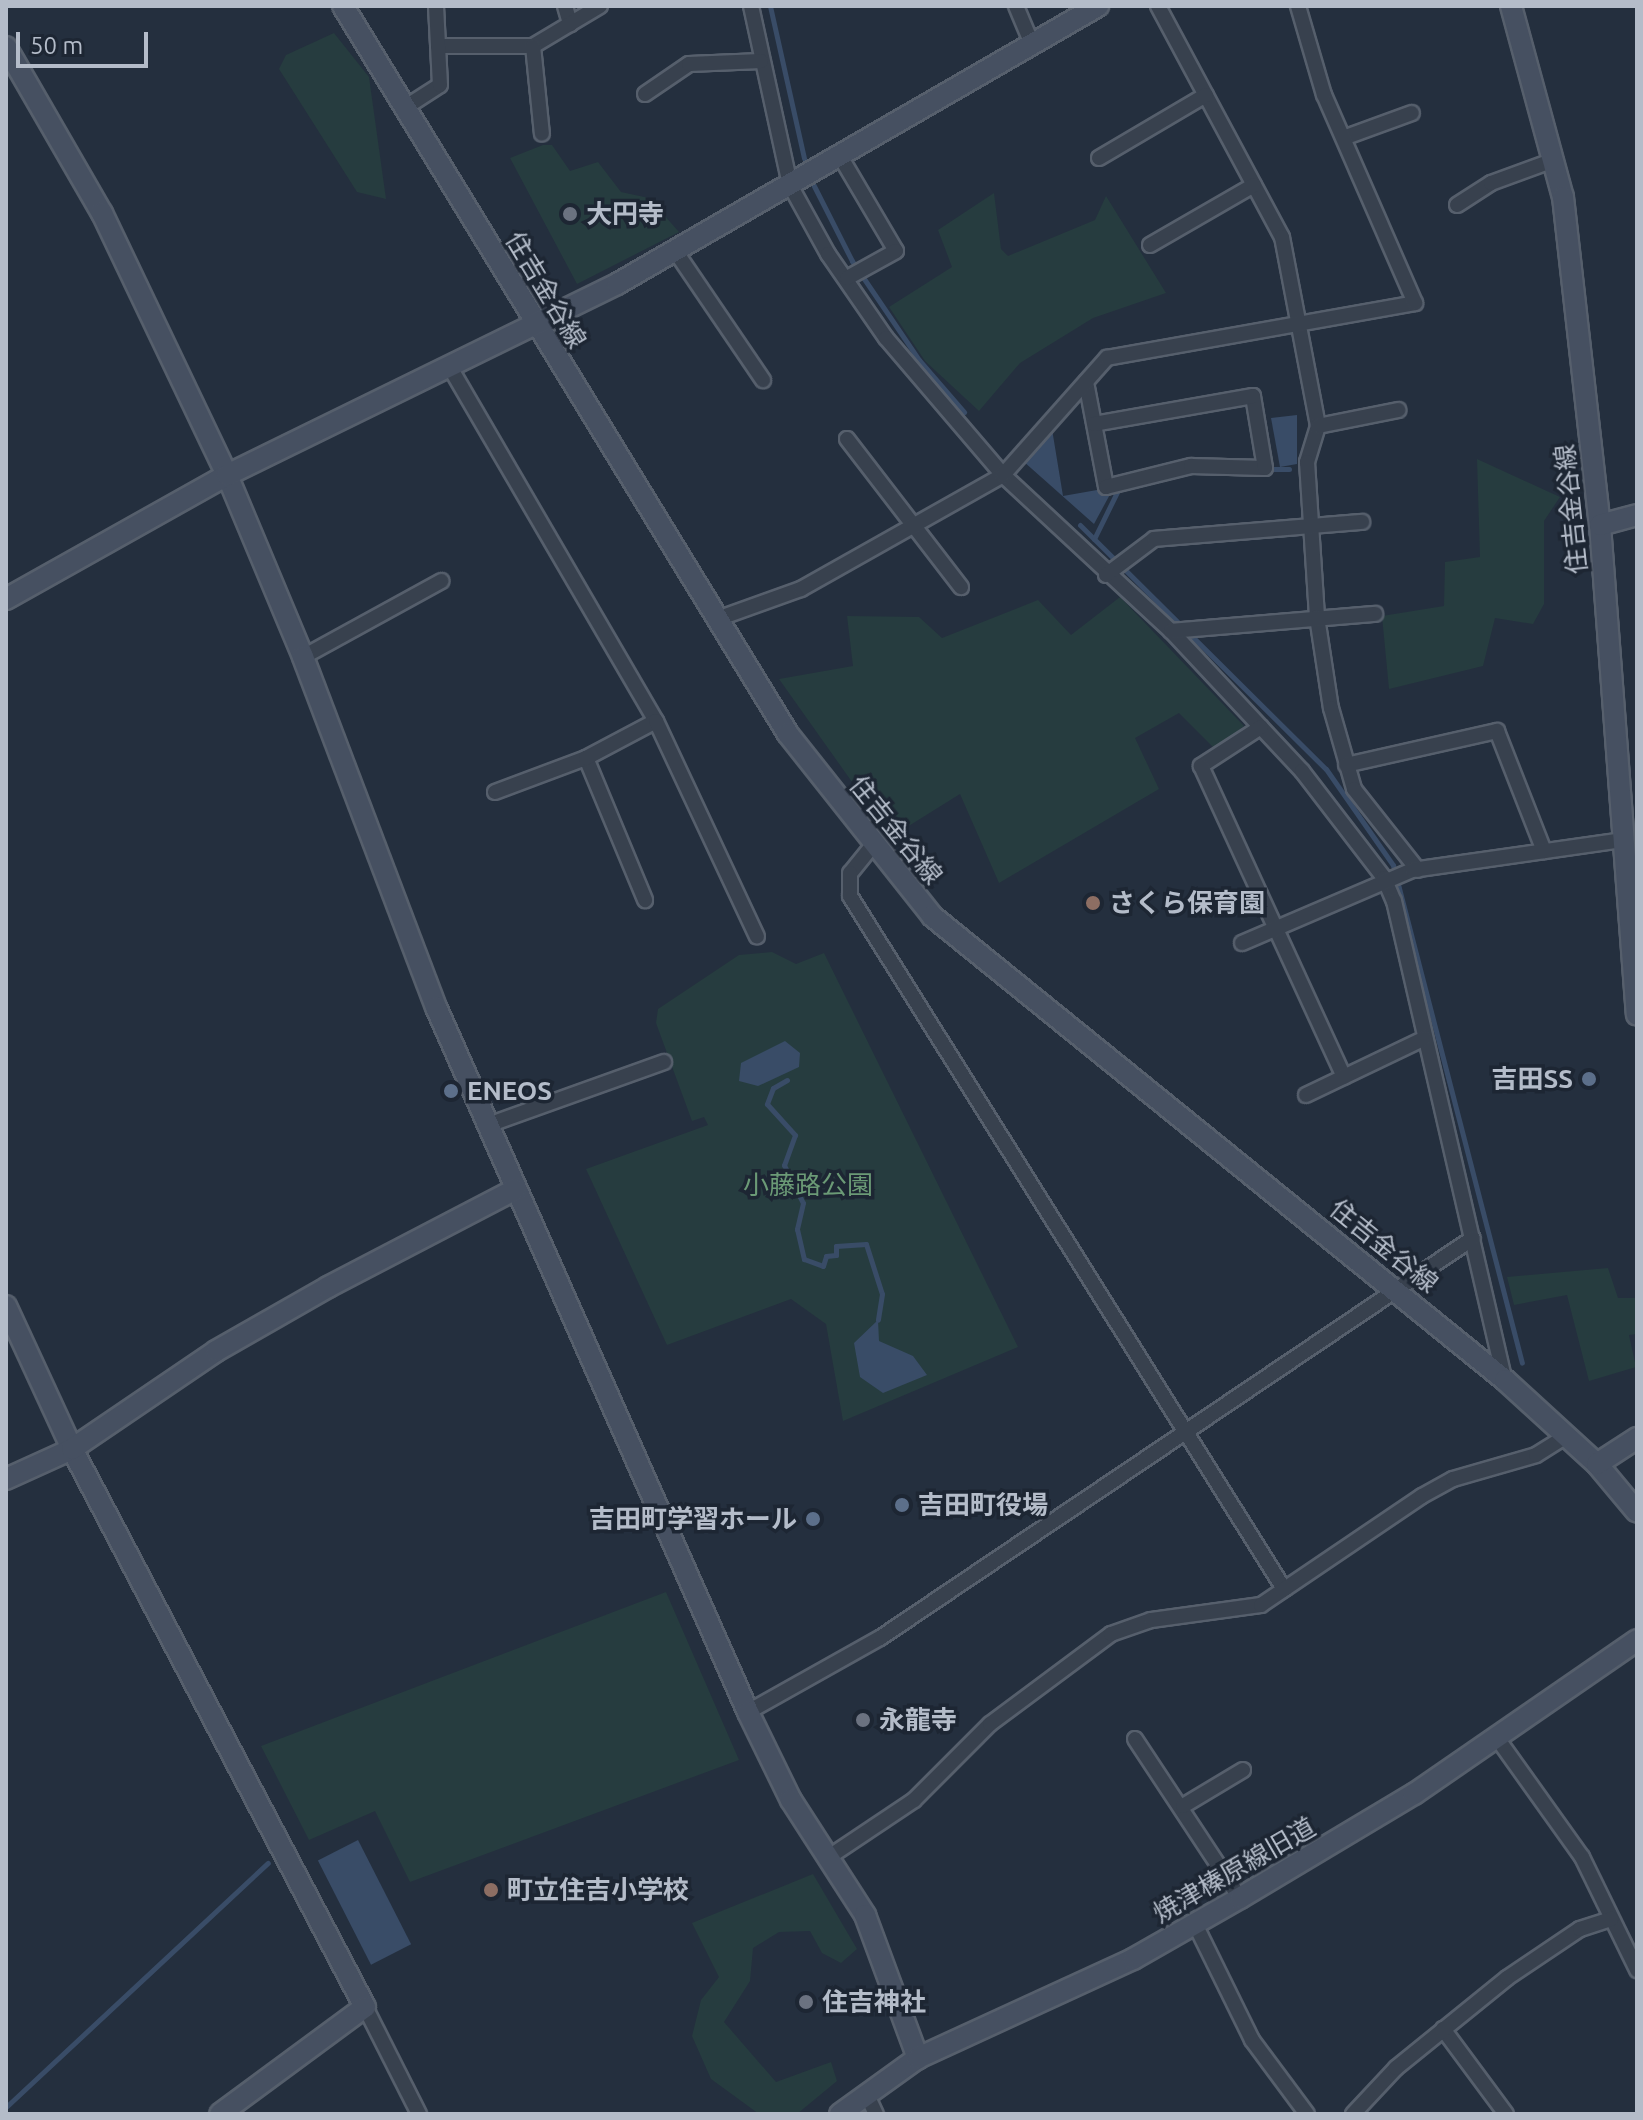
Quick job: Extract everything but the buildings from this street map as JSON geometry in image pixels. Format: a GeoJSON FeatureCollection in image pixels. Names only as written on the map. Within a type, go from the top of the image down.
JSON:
{"type":"FeatureCollection","features":[{"type":"Feature","properties":{"kind":"street","name":"住吉金谷線"},"geometry":{"type":"LineString","coordinates":[[343,6],[788,734],[932,916],[1398,1290],[1505,1380],[1633,1497]]}},
{"type":"Feature","properties":{"kind":"street"},"geometry":{"type":"LineString","coordinates":[[406,107],[440,85],[436,6]]}},
{"type":"Feature","properties":{"kind":"street"},"geometry":{"type":"LineString","coordinates":[[565,6],[570,24]]}},
{"type":"Feature","properties":{"kind":"street"},"geometry":{"type":"LineString","coordinates":[[438,46],[533,46],[600,6]]}},
{"type":"Feature","properties":{"kind":"street"},"geometry":{"type":"LineString","coordinates":[[751,6],[790,185],[852,275],[886,338],[1003,475],[1172,631],[1261,727],[1387,877],[1505,1380]]}},
{"type":"Feature","properties":{"kind":"street"},"geometry":{"type":"LineString","coordinates":[[1016,6],[1032,44]]}},
{"type":"Feature","properties":{"kind":"street"},"geometry":{"type":"LineString","coordinates":[[6,599],[227,475],[451,369],[676,252],[1098,6]]}},
{"type":"Feature","properties":{"kind":"street"},"geometry":{"type":"LineString","coordinates":[[1158,6],[1282,237],[1318,426],[1307,462],[1317,617],[1346,765],[1354,789],[1415,870]]}},
{"type":"Feature","properties":{"kind":"street"},"geometry":{"type":"LineString","coordinates":[[717,619],[801,589],[909,524],[1003,475],[1107,358],[1297,327],[1415,303],[1346,137],[1324,95],[1298,6]]}},
{"type":"Feature","properties":{"kind":"street","name":"住吉金谷線"},"geometry":{"type":"LineString","coordinates":[[1511,6],[1554,160],[1600,525],[1637,1015]]}},
{"type":"Feature","properties":{"kind":"street"},"geometry":{"type":"LineString","coordinates":[[533,46],[542,134]]}},
{"type":"Feature","properties":{"kind":"street"},"geometry":{"type":"LineString","coordinates":[[6,47],[102,213],[227,475],[303,657],[436,1007],[748,1712],[791,1800],[829,1857],[881,1949],[918,2058]]}},
{"type":"Feature","properties":{"kind":"street"},"geometry":{"type":"LineString","coordinates":[[645,94],[689,64],[761,61]]}},
{"type":"Feature","properties":{"kind":"street"},"geometry":{"type":"LineString","coordinates":[[1099,158],[1206,95]]}},
{"type":"Feature","properties":{"kind":"street"},"geometry":{"type":"LineString","coordinates":[[1346,137],[1412,113]]}},
{"type":"Feature","properties":{"kind":"street"},"geometry":{"type":"LineString","coordinates":[[840,156],[896,251],[852,275]]}},
{"type":"Feature","properties":{"kind":"street"},"geometry":{"type":"LineString","coordinates":[[1457,205],[1491,183],[1554,160]]}},
{"type":"Feature","properties":{"kind":"street"},"geometry":{"type":"LineString","coordinates":[[1150,245],[1254,185]]}},
{"type":"Feature","properties":{"kind":"street"},"geometry":{"type":"LineString","coordinates":[[676,252],[763,380]]}},
{"type":"Feature","properties":{"kind":"street"},"geometry":{"type":"LineString","coordinates":[[451,369],[656,721],[757,937]]}},
{"type":"Feature","properties":{"kind":"street"},"geometry":{"type":"LineString","coordinates":[[1086,382],[1094,424],[1106,487],[1191,466],[1265,468],[1253,396],[1094,424]]}},
{"type":"Feature","properties":{"kind":"street"},"geometry":{"type":"LineString","coordinates":[[1318,426],[1398,410]]}},
{"type":"Feature","properties":{"kind":"street"},"geometry":{"type":"LineString","coordinates":[[847,439],[909,524],[961,587]]}},
{"type":"Feature","properties":{"kind":"street"},"geometry":{"type":"LineString","coordinates":[[1600,525],[1637,515]]}},
{"type":"Feature","properties":{"kind":"street"},"geometry":{"type":"LineString","coordinates":[[1108,573],[1128,555],[1154,539],[1362,522]]}},
{"type":"Feature","properties":{"kind":"street"},"geometry":{"type":"LineString","coordinates":[[303,657],[441,581]]}},
{"type":"Feature","properties":{"kind":"street"},"geometry":{"type":"LineString","coordinates":[[1172,631],[1375,614]]}},
{"type":"Feature","properties":{"kind":"street"},"geometry":{"type":"LineString","coordinates":[[495,792],[586,758],[656,721]]}},
{"type":"Feature","properties":{"kind":"street"},"geometry":{"type":"LineString","coordinates":[[1261,727],[1201,766],[1279,927],[1344,1077]]}},
{"type":"Feature","properties":{"kind":"street"},"geometry":{"type":"LineString","coordinates":[[1346,765],[1497,731],[1544,851]]}},
{"type":"Feature","properties":{"kind":"street"},"geometry":{"type":"LineString","coordinates":[[586,758],[645,900]]}},
{"type":"Feature","properties":{"kind":"street"},"geometry":{"type":"LineString","coordinates":[[1242,943],[1387,877],[1415,870],[1624,840]]}},
{"type":"Feature","properties":{"kind":"street"},"geometry":{"type":"LineString","coordinates":[[873,845],[850,873],[850,896],[1181,1430],[1284,1589]]}},
{"type":"Feature","properties":{"kind":"street"},"geometry":{"type":"LineString","coordinates":[[1306,1095],[1425,1038]]}},
{"type":"Feature","properties":{"kind":"street"},"geometry":{"type":"LineString","coordinates":[[488,1125],[664,1062]]}},
{"type":"Feature","properties":{"kind":"street"},"geometry":{"type":"LineString","coordinates":[[6,1479],[72,1449],[229,1344],[516,1189]]}},
{"type":"Feature","properties":{"kind":"street"},"geometry":{"type":"LineString","coordinates":[[748,1712],[880,1638],[1181,1430],[1473,1238]]}},
{"type":"Feature","properties":{"kind":"street"},"geometry":{"type":"LineString","coordinates":[[6,1306],[72,1449],[419,2114]]}},
{"type":"Feature","properties":{"kind":"street"},"geometry":{"type":"LineString","coordinates":[[829,1857],[914,1800],[990,1724],[1111,1634],[1151,1620],[1237,1613],[1284,1589],[1453,1479],[1536,1455],[1566,1436]]}},
{"type":"Feature","properties":{"kind":"street"},"geometry":{"type":"LineString","coordinates":[[1597,1464],[1637,1438]]}},
{"type":"Feature","properties":{"kind":"street","name":"焼津榛原線旧道"},"geometry":{"type":"LineString","coordinates":[[840,2114],[918,2058],[1195,1924],[1240,1898],[1497,1738],[1637,1640]]}},
{"type":"Feature","properties":{"kind":"street"},"geometry":{"type":"LineString","coordinates":[[1497,1738],[1582,1857],[1637,1970]]}},
{"type":"Feature","properties":{"kind":"street"},"geometry":{"type":"LineString","coordinates":[[1135,1739],[1183,1806],[1240,1898]]}},
{"type":"Feature","properties":{"kind":"street"},"geometry":{"type":"LineString","coordinates":[[1183,1806],[1243,1770]]}},
{"type":"Feature","properties":{"kind":"street"},"geometry":{"type":"LineString","coordinates":[[1353,2114],[1443,2029],[1580,1929],[1611,1919]]}},
{"type":"Feature","properties":{"kind":"street"},"geometry":{"type":"LineString","coordinates":[[1195,1924],[1252,2040],[1307,2114]]}},
{"type":"Feature","properties":{"kind":"street"},"geometry":{"type":"LineString","coordinates":[[220,2114],[365,2007]]}},
{"type":"Feature","properties":{"kind":"street"},"geometry":{"type":"LineString","coordinates":[[1443,2029],[1506,2114]]}},
{"type":"Feature","properties":{"kind":"street"},"geometry":{"type":"LineString","coordinates":[[867,2095],[876,2114]]}},
{"type":"Feature","properties":{"kind":"green space"},"geometry":{"type":"Polygon","coordinates":[[[334,33],[369,77],[386,199],[357,192],[279,69],[286,55],[334,33]]]}},
{"type":"Feature","properties":{"kind":"green space"},"geometry":{"type":"Polygon","coordinates":[[[543,145],[552,145],[570,171],[598,162],[621,192],[649,198],[679,232],[577,284],[510,158],[543,145]]]}},
{"type":"Feature","properties":{"kind":"green space"},"geometry":{"type":"Polygon","coordinates":[[[994,193],[1001,249],[1008,256],[1095,220],[1106,196],[1166,293],[1093,318],[1020,363],[979,411],[925,361],[889,307],[952,267],[938,230],[994,193]]]}},
{"type":"Feature","properties":{"kind":"green space"},"geometry":{"type":"Polygon","coordinates":[[[1477,459],[1560,497],[1544,521],[1544,604],[1533,624],[1495,618],[1483,666],[1389,689],[1382,616],[1444,606],[1445,562],[1480,557],[1477,459]]]}},
{"type":"Feature","properties":{"kind":"green space"},"geometry":{"type":"Polygon","coordinates":[[[1120,597],[1244,726],[1215,749],[1179,713],[1135,738],[1159,789],[999,883],[960,794],[891,837],[779,679],[853,666],[847,616],[919,617],[942,638],[1038,600],[1071,635],[1120,597]]]}},
{"type":"Feature","properties":{"kind":"green space","name":"小藤路公園"},"geometry":{"type":"Polygon","coordinates":[[[772,952],[796,964],[824,953],[1018,1347],[843,1421],[826,1324],[791,1299],[667,1345],[586,1169],[708,1125],[704,1117],[692,1121],[656,1023],[658,1009],[739,955],[772,952]]]}},
{"type":"Feature","properties":{"kind":"green space"},"geometry":{"type":"Polygon","coordinates":[[[1608,1268],[1618,1298],[1636,1298],[1637,1334],[1629,1335],[1636,1367],[1589,1381],[1567,1295],[1514,1305],[1507,1277],[1608,1268]]]}},
{"type":"Feature","properties":{"kind":"green space"},"geometry":{"type":"Polygon","coordinates":[[[666,1592],[739,1760],[410,1882],[375,1811],[309,1840],[261,1746],[666,1592]]]}},
{"type":"Feature","properties":{"kind":"green space"},"geometry":{"type":"Polygon","coordinates":[[[813,1874],[857,1949],[841,1963],[822,1953],[810,1931],[779,1932],[753,1948],[750,1981],[724,2022],[776,2082],[831,2062],[837,2081],[797,2114],[759,2114],[711,2079],[692,2036],[701,2000],[719,1977],[692,1923],[813,1874]]]}},
{"type":"Feature","properties":{"kind":"water"},"geometry":{"type":"Polygon","coordinates":[[[1297,415],[1297,464],[1280,467],[1271,418],[1297,415]]]}},
{"type":"Feature","properties":{"kind":"water"},"geometry":{"type":"Polygon","coordinates":[[[1052,429],[1063,496],[1114,487],[1094,524],[1023,461],[1052,429]]]}},
{"type":"Feature","properties":{"kind":"water"},"geometry":{"type":"Polygon","coordinates":[[[785,1041],[800,1053],[799,1067],[758,1086],[739,1081],[741,1063],[785,1041]]]}},
{"type":"Feature","properties":{"kind":"water"},"geometry":{"type":"Polygon","coordinates":[[[878,1320],[879,1341],[913,1356],[927,1375],[883,1393],[860,1377],[854,1343],[878,1320]]]}},
{"type":"Feature","properties":{"kind":"water"},"geometry":{"type":"Polygon","coordinates":[[[358,1840],[411,1944],[371,1965],[318,1860],[358,1840]]]}},
{"type":"Feature","properties":{"kind":"waterway"},"geometry":{"type":"LineString","coordinates":[[770,6],[804,158]]}},
{"type":"Feature","properties":{"kind":"waterway"},"geometry":{"type":"LineString","coordinates":[[813,184],[852,261],[919,360],[964,412]]}},
{"type":"Feature","properties":{"kind":"waterway"},"geometry":{"type":"LineString","coordinates":[[1266,469],[1289,469]]}},
{"type":"Feature","properties":{"kind":"waterway"},"geometry":{"type":"LineString","coordinates":[[1094,539],[1119,488]]}},
{"type":"Feature","properties":{"kind":"waterway"},"geometry":{"type":"LineString","coordinates":[[1080,525],[1326,769],[1393,865],[1522,1363]]}},
{"type":"Feature","properties":{"kind":"waterway"},"geometry":{"type":"LineString","coordinates":[[787,1080],[773,1088],[767,1104],[795,1135],[784,1165],[803,1203],[797,1229],[804,1259],[823,1266],[826,1256],[836,1255],[836,1246],[866,1244],[882,1294],[878,1320]]}},
{"type":"Feature","properties":{"kind":"waterway"},"geometry":{"type":"LineString","coordinates":[[6,2107],[268,1863]]}},
{"type":"Feature","properties":{"kind":"place","name":"大円寺"},"geometry":{"type":"Point","coordinates":[570,214]}},
{"type":"Feature","properties":{"kind":"place","name":"さくら保育園"},"geometry":{"type":"Point","coordinates":[1093,903]}},
{"type":"Feature","properties":{"kind":"place","name":"吉田SS"},"geometry":{"type":"Point","coordinates":[1589,1079]}},
{"type":"Feature","properties":{"kind":"place","name":"ENEOS"},"geometry":{"type":"Point","coordinates":[451,1091]}},
{"type":"Feature","properties":{"kind":"place","name":"吉田町役場"},"geometry":{"type":"Point","coordinates":[902,1505]}},
{"type":"Feature","properties":{"kind":"place","name":"吉田町学習ホール"},"geometry":{"type":"Point","coordinates":[813,1519]}},
{"type":"Feature","properties":{"kind":"place","name":"永龍寺"},"geometry":{"type":"Point","coordinates":[863,1720]}},
{"type":"Feature","properties":{"kind":"place","name":"町立住吉小学校"},"geometry":{"type":"Point","coordinates":[491,1890]}},
{"type":"Feature","properties":{"kind":"place","name":"住吉神社"},"geometry":{"type":"Point","coordinates":[806,2002]}}]}
